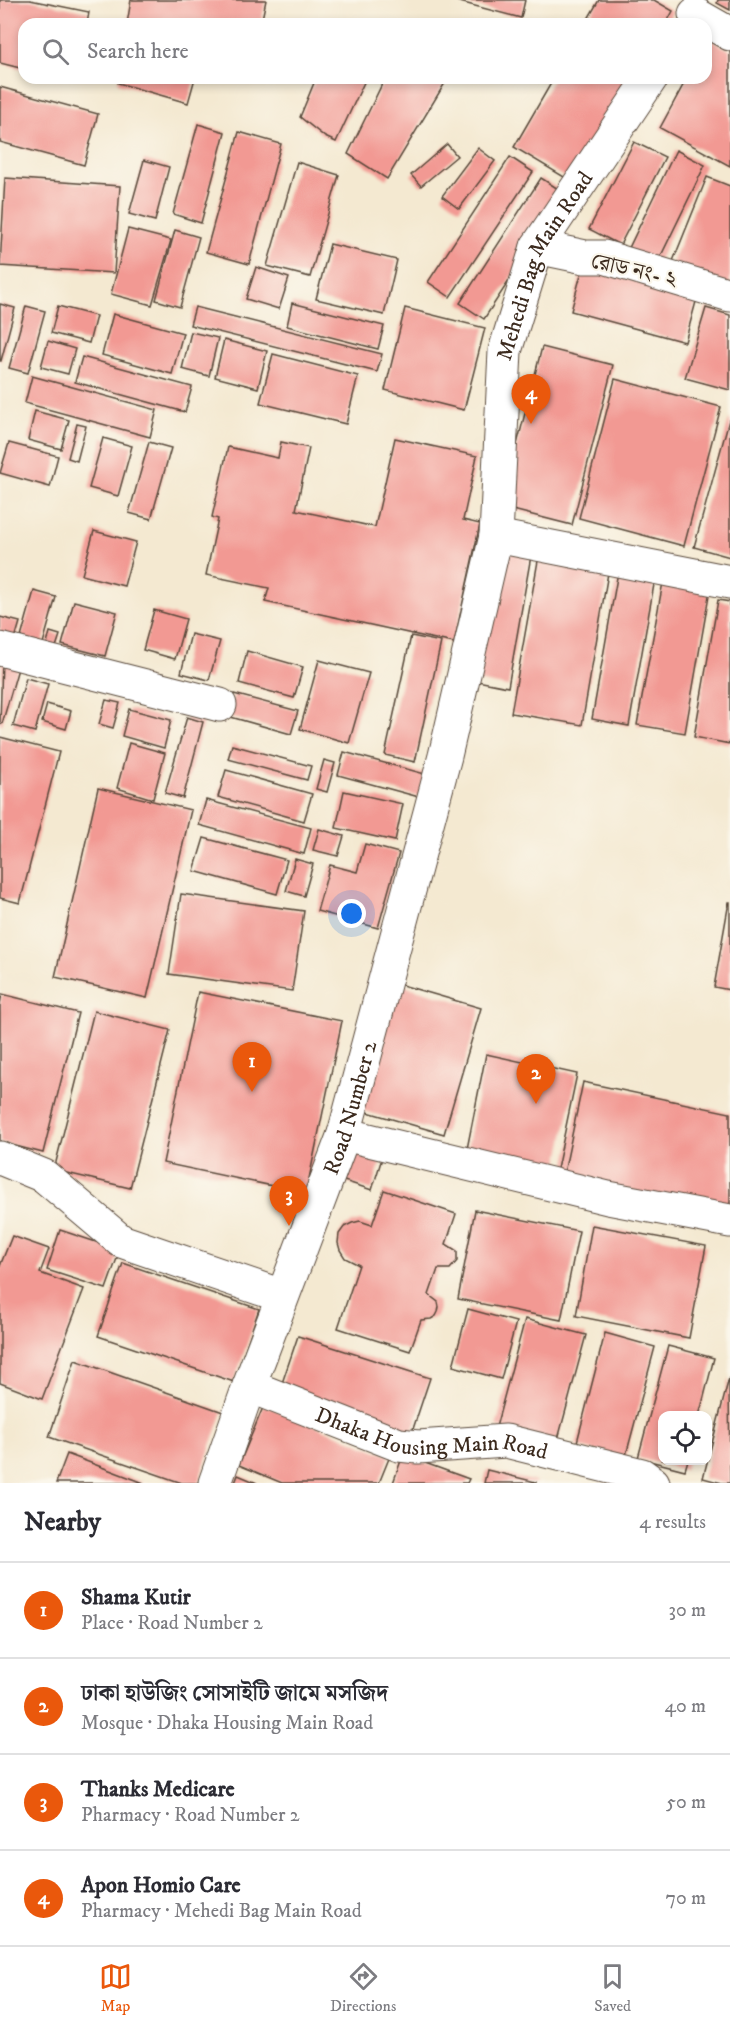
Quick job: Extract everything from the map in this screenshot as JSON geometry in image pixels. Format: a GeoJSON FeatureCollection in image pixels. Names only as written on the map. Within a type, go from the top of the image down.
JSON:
{"type":"FeatureCollection","features":[{"type":"Feature","properties":{"kind":"street"},"geometry":{"type":"LineString","coordinates":[[712,23],[730,34]]}},
{"type":"Feature","properties":{"kind":"street","name":"Mehedi Bag Main Road"},"geometry":{"type":"LineString","coordinates":[[446,756],[496,536],[505,351],[537,248],[647,84]]}},
{"type":"Feature","properties":{"kind":"street","name":"রোড নং- ২"},"geometry":{"type":"LineString","coordinates":[[537,248],[585,257],[604,257],[730,295]]}},
{"type":"Feature","properties":{"kind":"street"},"geometry":{"type":"LineString","coordinates":[[496,536],[730,582]]}},
{"type":"Feature","properties":{"kind":"street"},"geometry":{"type":"LineString","coordinates":[[0,649],[220,705]]}},
{"type":"Feature","properties":{"kind":"street","name":"Road Number 2"},"geometry":{"type":"LineString","coordinates":[[215,1483],[282,1296],[344,1134],[446,756]]}},
{"type":"Feature","properties":{"kind":"street"},"geometry":{"type":"LineString","coordinates":[[344,1134],[608,1198],[730,1221]]}},
{"type":"Feature","properties":{"kind":"street"},"geometry":{"type":"LineString","coordinates":[[0,1158],[44,1176],[121,1241],[282,1296]]}},
{"type":"Feature","properties":{"kind":"street","name":"Dhaka Housing Main Road"},"geometry":{"type":"LineString","coordinates":[[249,1386],[399,1444],[418,1448],[506,1441],[642,1475],[652,1483]]}},
{"type":"Feature","properties":{"kind":"building"},"geometry":{"type":"Polygon","coordinates":[[[0,0],[30,0],[89,12],[88,18],[18,18],[18,68],[0,63],[0,0]]]}},
{"type":"Feature","properties":{"kind":"building"},"geometry":{"type":"Polygon","coordinates":[[[131,0],[266,0],[262,18],[128,18],[131,0]]]}},
{"type":"Feature","properties":{"kind":"building"},"geometry":{"type":"Polygon","coordinates":[[[452,0],[525,0],[521,18],[452,0]]]}},
{"type":"Feature","properties":{"kind":"building"},"geometry":{"type":"Polygon","coordinates":[[[599,0],[654,0],[673,11],[669,18],[588,18],[599,0]]]}},
{"type":"Feature","properties":{"kind":"building"},"geometry":{"type":"Polygon","coordinates":[[[718,0],[730,0],[730,10],[717,3],[718,0]]]}},
{"type":"Feature","properties":{"kind":"building"},"geometry":{"type":"Polygon","coordinates":[[[712,41],[730,50],[730,166],[660,128],[684,84],[712,84],[712,41]]]}},
{"type":"Feature","properties":{"kind":"building"},"geometry":{"type":"Polygon","coordinates":[[[122,84],[193,84],[188,103],[122,84]]]}},
{"type":"Feature","properties":{"kind":"building"},"geometry":{"type":"Polygon","coordinates":[[[314,84],[363,84],[336,142],[325,137],[300,117],[314,84]]]}},
{"type":"Feature","properties":{"kind":"building"},"geometry":{"type":"Polygon","coordinates":[[[382,84],[444,84],[387,179],[348,154],[382,84]]]}},
{"type":"Feature","properties":{"kind":"building"},"geometry":{"type":"Polygon","coordinates":[[[551,84],[632,84],[574,183],[514,147],[551,84]]]}},
{"type":"Feature","properties":{"kind":"building"},"geometry":{"type":"Polygon","coordinates":[[[0,87],[98,114],[84,165],[0,142],[0,87]]]}},
{"type":"Feature","properties":{"kind":"building"},"geometry":{"type":"Polygon","coordinates":[[[198,124],[225,132],[201,223],[173,214],[198,124]]]}},
{"type":"Feature","properties":{"kind":"building"},"geometry":{"type":"Polygon","coordinates":[[[239,132],[281,144],[249,264],[206,252],[239,132]]]}},
{"type":"Feature","properties":{"kind":"building"},"geometry":{"type":"Polygon","coordinates":[[[634,142],[665,157],[620,245],[589,229],[634,142]]]}},
{"type":"Feature","properties":{"kind":"building"},"geometry":{"type":"Polygon","coordinates":[[[447,144],[457,156],[421,186],[411,175],[447,144]]]}},
{"type":"Feature","properties":{"kind":"building"},"geometry":{"type":"Polygon","coordinates":[[[478,148],[495,161],[459,209],[442,196],[478,148]]]}},
{"type":"Feature","properties":{"kind":"building"},"geometry":{"type":"Polygon","coordinates":[[[676,150],[705,165],[657,264],[628,250],[676,150]]]}},
{"type":"Feature","properties":{"kind":"building"},"geometry":{"type":"Polygon","coordinates":[[[510,157],[533,172],[450,297],[428,282],[510,157]]]}},
{"type":"Feature","properties":{"kind":"building"},"geometry":{"type":"Polygon","coordinates":[[[144,160],[169,167],[155,221],[129,214],[144,160]]]}},
{"type":"Feature","properties":{"kind":"building"},"geometry":{"type":"Polygon","coordinates":[[[297,162],[339,175],[310,277],[267,266],[297,162]]]}},
{"type":"Feature","properties":{"kind":"building"},"geometry":{"type":"Polygon","coordinates":[[[707,177],[730,186],[730,290],[671,266],[707,177]]]}},
{"type":"Feature","properties":{"kind":"building"},"geometry":{"type":"Polygon","coordinates":[[[5,178],[120,186],[114,273],[0,266],[5,178]]]}},
{"type":"Feature","properties":{"kind":"building"},"geometry":{"type":"Polygon","coordinates":[[[541,178],[566,194],[484,319],[460,303],[541,178]]]}},
{"type":"Feature","properties":{"kind":"building"},"geometry":{"type":"Polygon","coordinates":[[[128,229],[171,240],[152,305],[111,294],[128,229]]]}},
{"type":"Feature","properties":{"kind":"building"},"geometry":{"type":"Polygon","coordinates":[[[175,230],[199,237],[180,307],[156,300],[175,230]]]}},
{"type":"Feature","properties":{"kind":"building"},"geometry":{"type":"Polygon","coordinates":[[[330,244],[397,260],[384,315],[316,299],[330,244]]]}},
{"type":"Feature","properties":{"kind":"building"},"geometry":{"type":"Polygon","coordinates":[[[256,267],[289,278],[279,309],[246,299],[256,267]]]}},
{"type":"Feature","properties":{"kind":"building"},"geometry":{"type":"Polygon","coordinates":[[[583,267],[697,298],[685,342],[571,311],[583,267]]]}},
{"type":"Feature","properties":{"kind":"building"},"geometry":{"type":"Polygon","coordinates":[[[292,303],[384,326],[378,349],[287,326],[292,303]]]}},
{"type":"Feature","properties":{"kind":"building"},"geometry":{"type":"Polygon","coordinates":[[[0,304],[15,308],[1,361],[0,361],[0,304]]]}},
{"type":"Feature","properties":{"kind":"building"},"geometry":{"type":"Polygon","coordinates":[[[26,306],[45,311],[28,373],[9,368],[26,306]]]}},
{"type":"Feature","properties":{"kind":"building"},"geometry":{"type":"Polygon","coordinates":[[[58,306],[96,316],[89,343],[51,333],[58,306]]]}},
{"type":"Feature","properties":{"kind":"building"},"geometry":{"type":"Polygon","coordinates":[[[195,307],[382,354],[377,372],[190,325],[195,307]]]}},
{"type":"Feature","properties":{"kind":"building"},"geometry":{"type":"Polygon","coordinates":[[[405,308],[485,328],[464,410],[385,390],[405,308]]]}},
{"type":"Feature","properties":{"kind":"building"},"geometry":{"type":"Polygon","coordinates":[[[706,308],[730,315],[730,390],[685,378],[706,308]]]}},
{"type":"Feature","properties":{"kind":"building"},"geometry":{"type":"Polygon","coordinates":[[[113,314],[183,333],[172,374],[102,355],[113,314]]]}},
{"type":"Feature","properties":{"kind":"building"},"geometry":{"type":"Polygon","coordinates":[[[191,332],[218,338],[209,376],[182,369],[191,332]]]}},
{"type":"Feature","properties":{"kind":"building"},"geometry":{"type":"Polygon","coordinates":[[[224,340],[267,351],[258,388],[215,377],[224,340]]]}},
{"type":"Feature","properties":{"kind":"building"},"geometry":{"type":"Polygon","coordinates":[[[48,341],[75,349],[68,374],[41,367],[48,341]]]}},
{"type":"Feature","properties":{"kind":"building"},"geometry":{"type":"Polygon","coordinates":[[[542,347],[613,365],[572,525],[501,507],[542,347]]]}},
{"type":"Feature","properties":{"kind":"building"},"geometry":{"type":"Polygon","coordinates":[[[273,354],[358,376],[346,424],[260,403],[273,354]]]}},
{"type":"Feature","properties":{"kind":"building"},"geometry":{"type":"Polygon","coordinates":[[[82,357],[192,387],[185,412],[75,382],[82,357]]]}},
{"type":"Feature","properties":{"kind":"building"},"geometry":{"type":"Polygon","coordinates":[[[32,376],[157,410],[150,437],[25,403],[32,376]]]}},
{"type":"Feature","properties":{"kind":"building"},"geometry":{"type":"Polygon","coordinates":[[[615,379],[721,407],[684,546],[579,518],[615,379]]]}},
{"type":"Feature","properties":{"kind":"building"},"geometry":{"type":"Polygon","coordinates":[[[35,411],[69,420],[61,449],[28,440],[35,411]]]}},
{"type":"Feature","properties":{"kind":"building"},"geometry":{"type":"Polygon","coordinates":[[[730,420],[730,557],[694,547],[730,420]]]}},
{"type":"Feature","properties":{"kind":"building"},"geometry":{"type":"Polygon","coordinates":[[[77,424],[86,426],[77,461],[68,458],[77,424]]]}},
{"type":"Feature","properties":{"kind":"building"},"geometry":{"type":"Polygon","coordinates":[[[103,438],[132,446],[118,496],[89,488],[103,438]]]}},
{"type":"Feature","properties":{"kind":"building"},"geometry":{"type":"Polygon","coordinates":[[[395,438],[477,456],[463,520],[480,524],[454,643],[265,602],[269,588],[206,575],[218,519],[212,517],[228,447],[278,458],[281,442],[309,448],[296,510],[375,527],[395,438]]]}},
{"type":"Feature","properties":{"kind":"building"},"geometry":{"type":"Polygon","coordinates":[[[149,442],[171,448],[151,519],[129,513],[149,442]]]}},
{"type":"Feature","properties":{"kind":"building"},"geometry":{"type":"Polygon","coordinates":[[[9,443],[58,456],[50,487],[0,473],[9,443]]]}},
{"type":"Feature","properties":{"kind":"building"},"geometry":{"type":"Polygon","coordinates":[[[94,531],[136,542],[124,586],[82,575],[94,531]]]}},
{"type":"Feature","properties":{"kind":"building"},"geometry":{"type":"Polygon","coordinates":[[[501,545],[532,550],[508,687],[477,681],[501,545]]]}},
{"type":"Feature","properties":{"kind":"building"},"geometry":{"type":"Polygon","coordinates":[[[539,555],[609,567],[582,725],[511,713],[539,555]]]}},
{"type":"Feature","properties":{"kind":"building"},"geometry":{"type":"Polygon","coordinates":[[[619,566],[656,573],[629,726],[592,719],[619,566]]]}},
{"type":"Feature","properties":{"kind":"building"},"geometry":{"type":"Polygon","coordinates":[[[663,582],[710,590],[685,733],[637,725],[663,582]]]}},
{"type":"Feature","properties":{"kind":"building"},"geometry":{"type":"Polygon","coordinates":[[[34,591],[56,597],[42,647],[20,641],[34,591]]]}},
{"type":"Feature","properties":{"kind":"building"},"geometry":{"type":"Polygon","coordinates":[[[718,600],[730,602],[730,744],[694,737],[718,600]]]}},
{"type":"Feature","properties":{"kind":"building"},"geometry":{"type":"Polygon","coordinates":[[[74,601],[117,612],[105,656],[62,645],[74,601]]]}},
{"type":"Feature","properties":{"kind":"building"},"geometry":{"type":"Polygon","coordinates":[[[154,610],[186,619],[175,659],[143,650],[154,610]]]}},
{"type":"Feature","properties":{"kind":"building"},"geometry":{"type":"Polygon","coordinates":[[[0,617],[20,622],[15,639],[0,636],[0,617]]]}},
{"type":"Feature","properties":{"kind":"building"},"geometry":{"type":"Polygon","coordinates":[[[50,632],[60,635],[55,650],[46,648],[50,632]]]}},
{"type":"Feature","properties":{"kind":"building"},"geometry":{"type":"Polygon","coordinates":[[[191,634],[220,641],[209,680],[181,673],[191,634]]]}},
{"type":"Feature","properties":{"kind":"building"},"geometry":{"type":"Polygon","coordinates":[[[411,636],[441,642],[415,762],[385,755],[411,636]]]}},
{"type":"Feature","properties":{"kind":"building"},"geometry":{"type":"Polygon","coordinates":[[[247,651],[303,667],[294,698],[239,683],[247,651]]]}},
{"type":"Feature","properties":{"kind":"building"},"geometry":{"type":"Polygon","coordinates":[[[2,660],[19,665],[2,724],[0,724],[2,660]]]}},
{"type":"Feature","properties":{"kind":"building"},"geometry":{"type":"Polygon","coordinates":[[[319,660],[369,673],[349,743],[300,729],[319,660]]]}},
{"type":"Feature","properties":{"kind":"building"},"geometry":{"type":"Polygon","coordinates":[[[26,678],[48,684],[35,732],[13,726],[26,678]]]}},
{"type":"Feature","properties":{"kind":"building"},"geometry":{"type":"Polygon","coordinates":[[[234,694],[298,711],[291,734],[227,716],[234,694]]]}},
{"type":"Feature","properties":{"kind":"building"},"geometry":{"type":"Polygon","coordinates":[[[106,700],[120,703],[113,728],[99,724],[106,700]]]}},
{"type":"Feature","properties":{"kind":"building"},"geometry":{"type":"Polygon","coordinates":[[[47,704],[71,711],[66,729],[42,722],[47,704]]]}},
{"type":"Feature","properties":{"kind":"building"},"geometry":{"type":"Polygon","coordinates":[[[129,709],[171,720],[164,748],[122,736],[129,709]]]}},
{"type":"Feature","properties":{"kind":"building"},"geometry":{"type":"Polygon","coordinates":[[[187,717],[203,722],[183,798],[165,793],[187,717]]]}},
{"type":"Feature","properties":{"kind":"building"},"geometry":{"type":"Polygon","coordinates":[[[0,737],[59,752],[20,903],[0,898],[0,737]]]}},
{"type":"Feature","properties":{"kind":"building"},"geometry":{"type":"Polygon","coordinates":[[[129,743],[165,753],[153,799],[117,788],[129,743]]]}},
{"type":"Feature","properties":{"kind":"building"},"geometry":{"type":"Polygon","coordinates":[[[232,745],[311,766],[307,780],[228,759],[232,745]]]}},
{"type":"Feature","properties":{"kind":"building"},"geometry":{"type":"Polygon","coordinates":[[[344,752],[425,774],[419,797],[338,775],[344,752]]]}},
{"type":"Feature","properties":{"kind":"building"},"geometry":{"type":"Polygon","coordinates":[[[324,760],[335,763],[327,792],[316,789],[324,760]]]}},
{"type":"Feature","properties":{"kind":"building"},"geometry":{"type":"Polygon","coordinates":[[[226,770],[312,794],[304,821],[218,797],[226,770]]]}},
{"type":"Feature","properties":{"kind":"building"},"geometry":{"type":"Polygon","coordinates":[[[98,788],[191,810],[147,998],[55,977],[98,788]]]}},
{"type":"Feature","properties":{"kind":"building"},"geometry":{"type":"Polygon","coordinates":[[[344,791],[403,804],[395,841],[336,828],[344,791]]]}},
{"type":"Feature","properties":{"kind":"building"},"geometry":{"type":"Polygon","coordinates":[[[206,800],[311,828],[304,854],[199,825],[206,800]]]}},
{"type":"Feature","properties":{"kind":"building"},"geometry":{"type":"Polygon","coordinates":[[[319,829],[344,836],[338,856],[313,850],[319,829]]]}},
{"type":"Feature","properties":{"kind":"building"},"geometry":{"type":"Polygon","coordinates":[[[204,838],[287,860],[277,894],[194,871],[204,838]]]}},
{"type":"Feature","properties":{"kind":"building"},"geometry":{"type":"Polygon","coordinates":[[[365,844],[399,853],[378,928],[317,911],[330,865],[357,872],[365,844]]]}},
{"type":"Feature","properties":{"kind":"building"},"geometry":{"type":"Polygon","coordinates":[[[295,859],[313,864],[304,896],[286,891],[295,859]]]}},
{"type":"Feature","properties":{"kind":"building"},"geometry":{"type":"Polygon","coordinates":[[[181,894],[304,911],[292,991],[169,974],[181,894]]]}},
{"type":"Feature","properties":{"kind":"building"},"geometry":{"type":"Polygon","coordinates":[[[730,902],[730,990],[714,987],[730,902]]]}},
{"type":"Feature","properties":{"kind":"building"},"geometry":{"type":"Polygon","coordinates":[[[395,983],[481,1008],[444,1134],[357,1109],[395,983]]]}},
{"type":"Feature","properties":{"kind":"building"},"geometry":{"type":"Polygon","coordinates":[[[198,992],[342,1021],[306,1193],[163,1163],[198,992]]]}},
{"type":"Feature","properties":{"kind":"building"},"geometry":{"type":"Polygon","coordinates":[[[2,994],[78,1013],[43,1153],[0,1142],[0,1004],[2,994]]]}},
{"type":"Feature","properties":{"kind":"building"},"geometry":{"type":"Polygon","coordinates":[[[94,1011],[170,1030],[130,1188],[54,1170],[94,1011]]]}},
{"type":"Feature","properties":{"kind":"building"},"geometry":{"type":"Polygon","coordinates":[[[486,1054],[577,1074],[556,1174],[466,1154],[486,1054]]]}},
{"type":"Feature","properties":{"kind":"building"},"geometry":{"type":"Polygon","coordinates":[[[583,1082],[730,1113],[730,1213],[563,1178],[583,1082]]]}},
{"type":"Feature","properties":{"kind":"building"},"geometry":{"type":"Polygon","coordinates":[[[351,1145],[383,1155],[372,1190],[341,1180],[351,1145]]]}},
{"type":"Feature","properties":{"kind":"building"},"geometry":{"type":"Polygon","coordinates":[[[384,1190],[456,1214],[446,1244],[457,1251],[457,1261],[450,1269],[438,1269],[429,1295],[438,1302],[438,1312],[431,1319],[421,1320],[410,1351],[338,1328],[359,1265],[345,1258],[338,1243],[339,1234],[344,1227],[352,1223],[360,1221],[372,1225],[384,1190]]]}},
{"type":"Feature","properties":{"kind":"building"},"geometry":{"type":"Polygon","coordinates":[[[475,1210],[579,1231],[561,1320],[458,1299],[475,1210]]]}},
{"type":"Feature","properties":{"kind":"building"},"geometry":{"type":"Polygon","coordinates":[[[592,1225],[706,1246],[689,1338],[576,1316],[592,1225]]]}},
{"type":"Feature","properties":{"kind":"building"},"geometry":{"type":"Polygon","coordinates":[[[60,1230],[120,1250],[106,1289],[47,1270],[60,1230]]]}},
{"type":"Feature","properties":{"kind":"building"},"geometry":{"type":"Polygon","coordinates":[[[12,1236],[49,1249],[40,1273],[84,1289],[42,1399],[0,1383],[0,1266],[12,1236]]]}},
{"type":"Feature","properties":{"kind":"building"},"geometry":{"type":"Polygon","coordinates":[[[123,1263],[259,1309],[234,1382],[98,1336],[123,1263]]]}},
{"type":"Feature","properties":{"kind":"building"},"geometry":{"type":"Polygon","coordinates":[[[468,1309],[516,1322],[501,1379],[453,1366],[468,1309]]]}},
{"type":"Feature","properties":{"kind":"building"},"geometry":{"type":"Polygon","coordinates":[[[525,1319],[586,1335],[557,1443],[496,1427],[525,1319]]]}},
{"type":"Feature","properties":{"kind":"building"},"geometry":{"type":"Polygon","coordinates":[[[605,1333],[655,1347],[625,1459],[576,1446],[605,1333]]]}},
{"type":"Feature","properties":{"kind":"building"},"geometry":{"type":"Polygon","coordinates":[[[298,1336],[430,1378],[410,1438],[278,1395],[298,1336]]]}},
{"type":"Feature","properties":{"kind":"building"},"geometry":{"type":"Polygon","coordinates":[[[668,1346],[714,1358],[700,1411],[658,1411],[658,1463],[638,1458],[668,1346]]]}},
{"type":"Feature","properties":{"kind":"building"},"geometry":{"type":"Polygon","coordinates":[[[75,1360],[223,1412],[198,1483],[182,1483],[49,1437],[75,1360]]]}},
{"type":"Feature","properties":{"kind":"building"},"geometry":{"type":"Polygon","coordinates":[[[729,1378],[730,1483],[703,1478],[706,1465],[712,1465],[712,1443],[729,1378]]]}},
{"type":"Feature","properties":{"kind":"building"},"geometry":{"type":"Polygon","coordinates":[[[264,1405],[390,1456],[379,1483],[282,1483],[239,1465],[264,1405]]]}},
{"type":"Feature","properties":{"kind":"building"},"geometry":{"type":"Polygon","coordinates":[[[67,1454],[144,1483],[56,1483],[67,1454]]]}},
{"type":"Feature","properties":{"kind":"building"},"geometry":{"type":"Polygon","coordinates":[[[403,1455],[469,1479],[467,1483],[393,1483],[403,1455]]]}},
{"type":"Feature","properties":{"kind":"building"},"geometry":{"type":"Polygon","coordinates":[[[665,1465],[686,1465],[685,1470],[665,1465]]]}},
{"type":"Feature","properties":{"kind":"building"},"geometry":{"type":"Polygon","coordinates":[[[487,1470],[536,1482],[536,1483],[484,1483],[487,1470]]]}},
{"type":"Feature","properties":{"kind":"building"},"geometry":{"type":"Polygon","coordinates":[[[238,1475],[257,1483],[235,1483],[238,1475]]]}},
{"type":"Feature","properties":{"kind":"place","name":"Apon Homio Care"},"geometry":{"type":"Point","coordinates":[531,424]}},
{"type":"Feature","properties":{"kind":"place","name":"Shama Kutir"},"geometry":{"type":"Point","coordinates":[252,1092]}},
{"type":"Feature","properties":{"kind":"place","name":"ঢাকা হাউজিং সোসাইটি জামে মসজিদ"},"geometry":{"type":"Point","coordinates":[536,1104]}},
{"type":"Feature","properties":{"kind":"place","name":"Thanks Medicare"},"geometry":{"type":"Point","coordinates":[289,1226]}}]}
